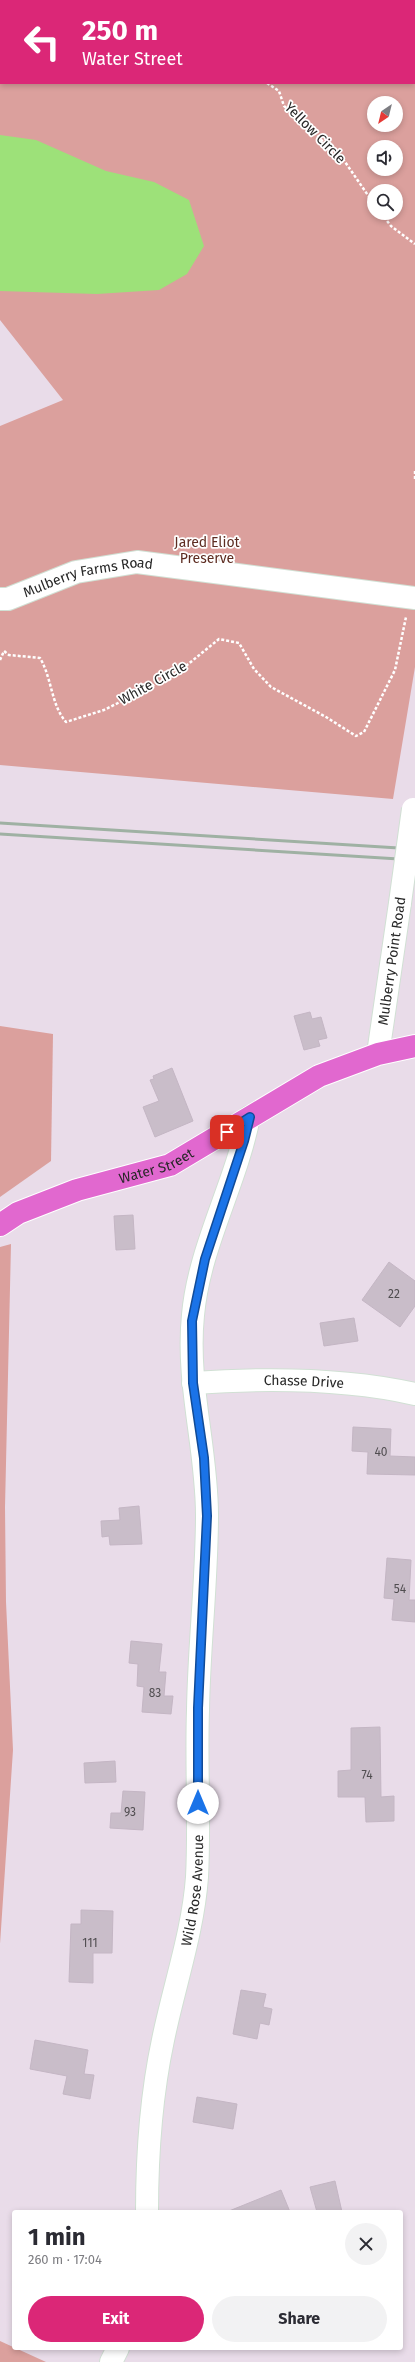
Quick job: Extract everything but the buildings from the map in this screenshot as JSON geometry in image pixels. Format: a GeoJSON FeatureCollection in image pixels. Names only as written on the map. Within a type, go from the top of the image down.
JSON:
{"type":"FeatureCollection","features":[{"type":"Feature","properties":{"kind":"main road","name":"Water Street"},"geometry":{"type":"LineString","coordinates":[[0,1225],[18,1213],[77,1190],[170,1165],[319,1076],[378,1054],[415,1046]]}},
{"type":"Feature","properties":{"kind":"street","name":"Mulberry Farms Road"},"geometry":{"type":"LineString","coordinates":[[0,599],[8,599],[76,572],[136,562],[413,598]]}},
{"type":"Feature","properties":{"kind":"street","name":"Mulberry Point Road"},"geometry":{"type":"LineString","coordinates":[[378,1054],[414,803]]}},
{"type":"Feature","properties":{"kind":"street","name":"Wild Rose Avenue"},"geometry":{"type":"LineString","coordinates":[[147,2210],[147,2183],[157,2069],[192,1917],[198,1858],[198,1708],[207,1516],[204,1458],[193,1383],[192,1330],[198,1286],[205,1259],[244,1141],[250,1117]]}},
{"type":"Feature","properties":{"kind":"street","name":"Chasse Drive"},"geometry":{"type":"LineString","coordinates":[[193,1383],[308,1382],[360,1386],[415,1394]]}},
{"type":"Feature","properties":{"kind":"street"},"geometry":{"type":"LineString","coordinates":[[111,2362],[117,2350]]}},
{"type":"Feature","properties":{"kind":"path","name":"Yellow Circle"},"geometry":{"type":"LineString","coordinates":[[269,84],[279,91],[284,106],[312,129],[334,155],[343,159],[367,194]]}},
{"type":"Feature","properties":{"kind":"path"},"geometry":{"type":"LineString","coordinates":[[386,220],[391,226],[415,244]]}},
{"type":"Feature","properties":{"kind":"path"},"geometry":{"type":"LineString","coordinates":[[415,471],[415,479]]}},
{"type":"Feature","properties":{"kind":"path","name":"White Circle"},"geometry":{"type":"LineString","coordinates":[[0,660],[4,651],[9,655],[40,658],[47,670],[59,714],[66,722],[104,710],[176,674],[219,640],[239,643],[254,668],[271,687],[326,717],[356,736],[364,732],[395,670],[413,598]]}},
{"type":"Feature","properties":{"kind":"green space","name":"Jared Eliot Preserve"},"geometry":{"type":"Polygon","coordinates":[[[0,84],[415,84],[415,667],[393,799],[0,765],[0,426],[63,400],[0,320],[0,84]]]}},
{"type":"Feature","properties":{"kind":"green space"},"geometry":{"type":"Polygon","coordinates":[[[0,1026],[53,1034],[51,1161],[0,1197],[0,1026]]]}},
{"type":"Feature","properties":{"kind":"green space"},"geometry":{"type":"Polygon","coordinates":[[[11,1244],[5,1507],[6,1602],[13,1750],[0,1944],[0,1247],[11,1244]]]}},
{"type":"Feature","properties":{"kind":"green space"},"geometry":{"type":"Polygon","coordinates":[[[0,2341],[12,2346],[12,2350],[20,2350],[46,2362],[0,2362],[0,2341]]]}},
{"type":"Feature","properties":{"kind":"shaded area"},"geometry":{"type":"Polygon","coordinates":[[[0,135],[36,140],[106,171],[154,182],[189,200],[204,246],[187,274],[159,290],[97,294],[0,291],[0,135]]]}},
{"type":"Feature","properties":{"kind":"railway"},"geometry":{"type":"LineString","coordinates":[[0,823],[415,849]]}},
{"type":"Feature","properties":{"kind":"railway"},"geometry":{"type":"LineString","coordinates":[[0,834],[415,860]]}},
{"type":"Feature","properties":{"kind":"route"},"geometry":{"type":"LineString","coordinates":[[198,1803],[198,1708],[207,1516],[204,1458],[193,1383],[192,1321],[198,1286],[205,1259],[244,1141],[250,1117],[227,1132]]}}]}
